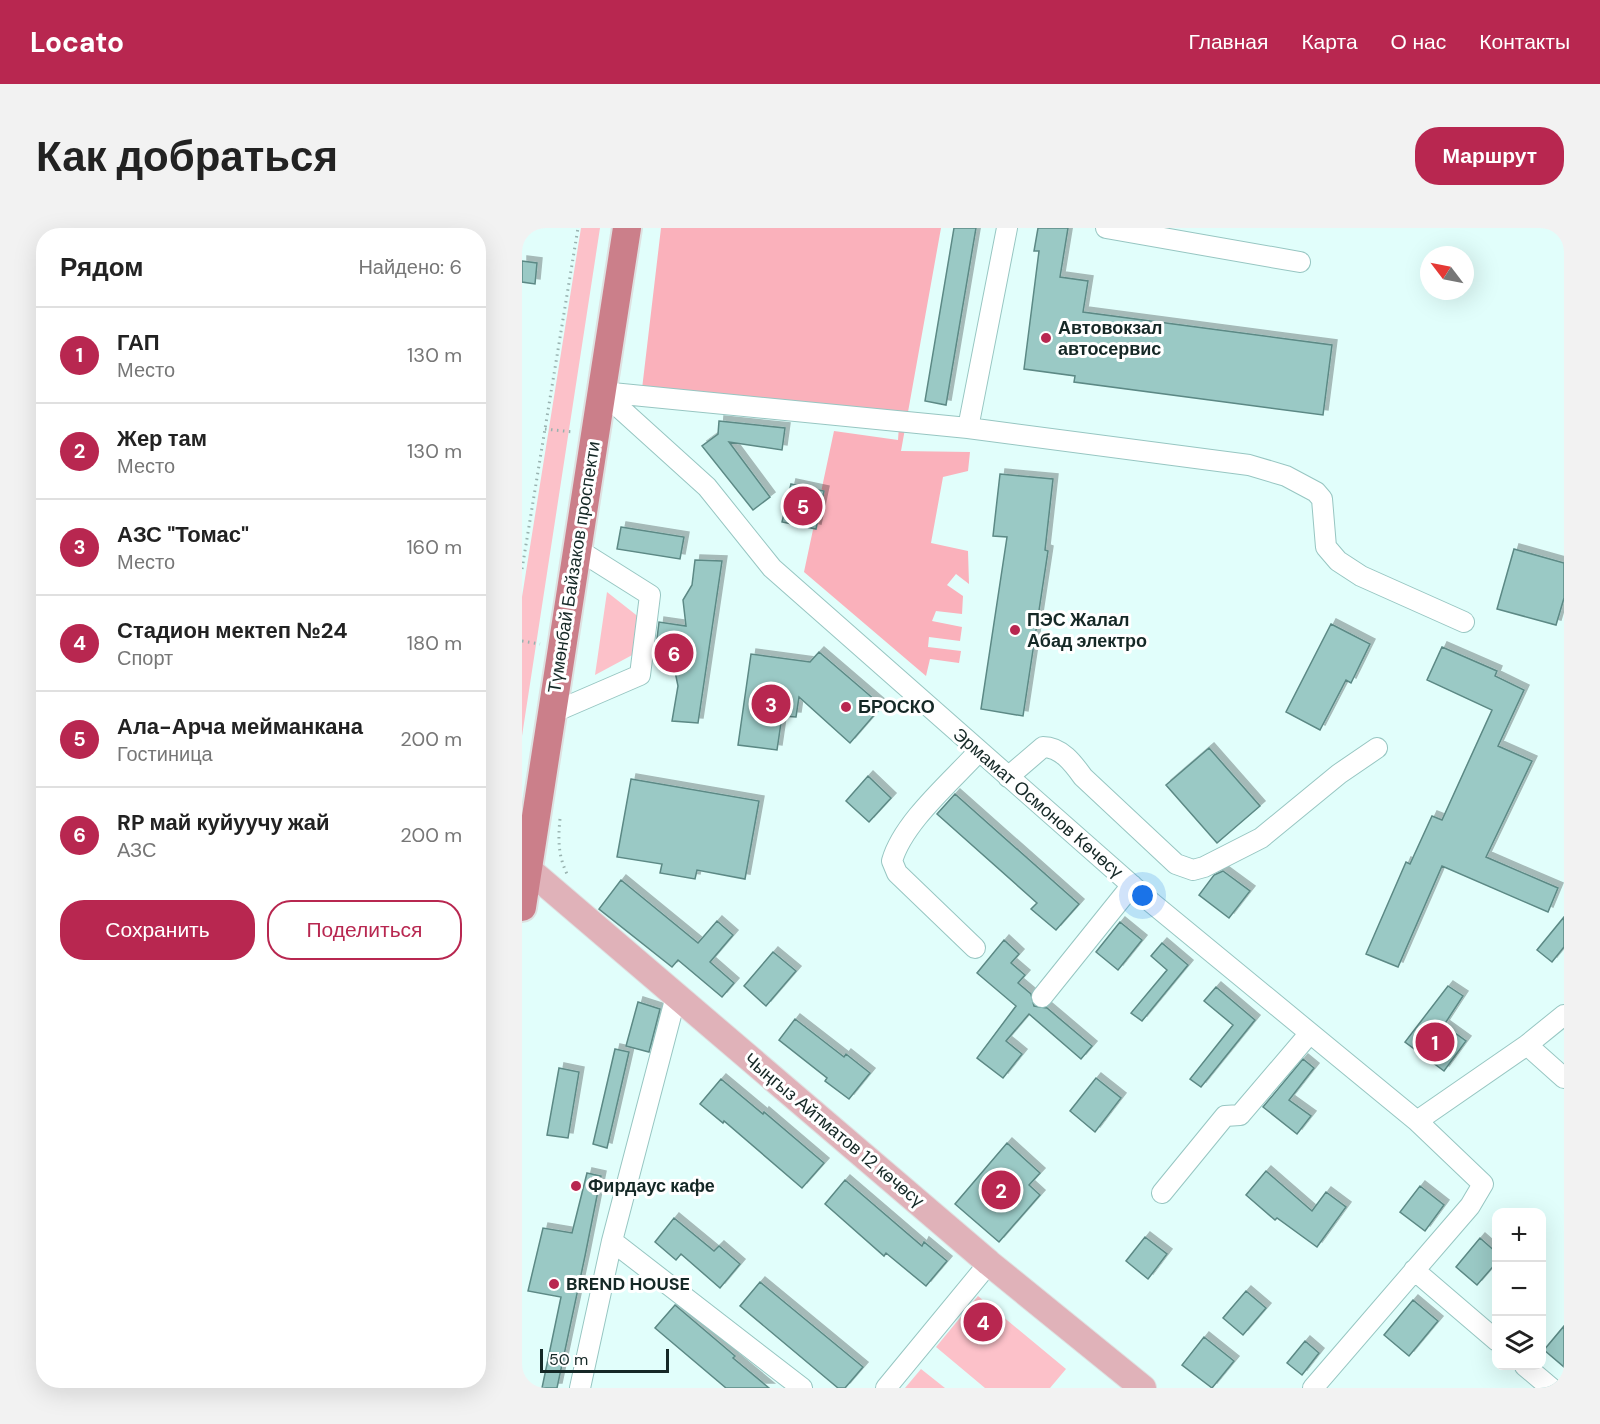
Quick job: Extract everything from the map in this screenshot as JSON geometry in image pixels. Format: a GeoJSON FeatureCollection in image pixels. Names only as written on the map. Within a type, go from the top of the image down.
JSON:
{"type":"FeatureCollection","features":[{"type":"Feature","properties":{"kind":"highway","name":"Түмөнбай Байзаков проспекти"},"geometry":{"type":"LineString","coordinates":[[522,907],[540,805],[552,713],[627,228]]}},
{"type":"Feature","properties":{"kind":"main road","name":"Чыңгыз Айтматов 12 көчөсү"},"geometry":{"type":"LineString","coordinates":[[528,869],[989,1263],[1143,1388]]}},
{"type":"Feature","properties":{"kind":"street"},"geometry":{"type":"LineString","coordinates":[[968,428],[1007,228]]}},
{"type":"Feature","properties":{"kind":"street"},"geometry":{"type":"LineString","coordinates":[[1106,228],[1300,262]]}},
{"type":"Feature","properties":{"kind":"street"},"geometry":{"type":"LineString","coordinates":[[602,392],[968,428],[1249,465],[1286,476],[1316,492],[1322,499],[1326,547],[1338,561],[1361,576],[1464,622]]}},
{"type":"Feature","properties":{"kind":"street","name":"Эрмамат Осмонов Көчөсү"},"geometry":{"type":"LineString","coordinates":[[602,392],[707,487],[772,568],[1132,885],[1417,1121],[1484,1184],[1470,1206],[1313,1388]]}},
{"type":"Feature","properties":{"kind":"street"},"geometry":{"type":"LineString","coordinates":[[552,713],[640,675],[650,595],[577,549]]}},
{"type":"Feature","properties":{"kind":"street"},"geometry":{"type":"LineString","coordinates":[[1008,777],[1043,747],[1052,747],[1072,763],[1083,777],[1176,864],[1193,870],[1222,860],[1261,838],[1339,774],[1377,748]]}},
{"type":"Feature","properties":{"kind":"street"},"geometry":{"type":"LineString","coordinates":[[975,948],[897,873],[891,861],[895,850],[915,821],[979,752]]}},
{"type":"Feature","properties":{"kind":"street"},"geometry":{"type":"LineString","coordinates":[[1042,998],[1132,885]]}},
{"type":"Feature","properties":{"kind":"street"},"geometry":{"type":"LineString","coordinates":[[580,1388],[612,1241],[676,996]]}},
{"type":"Feature","properties":{"kind":"street"},"geometry":{"type":"LineString","coordinates":[[1417,1121],[1527,1045],[1564,1015]]}},
{"type":"Feature","properties":{"kind":"street"},"geometry":{"type":"LineString","coordinates":[[1162,1192],[1225,1116],[1240,1114],[1310,1033]]}},
{"type":"Feature","properties":{"kind":"street"},"geometry":{"type":"LineString","coordinates":[[1527,1045],[1564,1078]]}},
{"type":"Feature","properties":{"kind":"street"},"geometry":{"type":"LineString","coordinates":[[612,1241],[802,1388]]}},
{"type":"Feature","properties":{"kind":"street"},"geometry":{"type":"LineString","coordinates":[[886,1388],[989,1263]]}},
{"type":"Feature","properties":{"kind":"street"},"geometry":{"type":"LineString","coordinates":[[1414,1270],[1492,1337]]}},
{"type":"Feature","properties":{"kind":"street"},"geometry":{"type":"LineString","coordinates":[[1531,1370],[1551,1388]]}},
{"type":"Feature","properties":{"kind":"path"},"geometry":{"type":"LineString","coordinates":[[522,569],[578,228]]}},
{"type":"Feature","properties":{"kind":"path"},"geometry":{"type":"LineString","coordinates":[[545,429],[577,432]]}},
{"type":"Feature","properties":{"kind":"path"},"geometry":{"type":"LineString","coordinates":[[522,641],[542,644]]}},
{"type":"Feature","properties":{"kind":"path"},"geometry":{"type":"LineString","coordinates":[[540,805],[558,843],[561,861],[568,878]]}},
{"type":"Feature","properties":{"kind":"shaded area"},"geometry":{"type":"Polygon","coordinates":[[[581,228],[600,228],[522,736],[522,597],[581,228]]]}},
{"type":"Feature","properties":{"kind":"shaded area"},"geometry":{"type":"Polygon","coordinates":[[[661,228],[941,228],[901,451],[970,452],[968,471],[943,477],[931,543],[968,551],[969,584],[956,574],[947,585],[963,596],[962,614],[936,611],[932,621],[962,627],[960,641],[929,637],[928,647],[961,651],[959,663],[930,659],[926,676],[804,572],[834,431],[898,440],[900,412],[642,389],[661,228]]]}},
{"type":"Feature","properties":{"kind":"shaded area"},"geometry":{"type":"Polygon","coordinates":[[[607,592],[640,618],[636,653],[595,675],[607,592]]]}},
{"type":"Feature","properties":{"kind":"shaded area"},"geometry":{"type":"Polygon","coordinates":[[[978,1296],[1066,1369],[1050,1388],[985,1388],[936,1347],[978,1296]]]}},
{"type":"Feature","properties":{"kind":"shaded area"},"geometry":{"type":"Polygon","coordinates":[[[921,1369],[945,1388],[905,1388],[921,1369]]]}},
{"type":"Feature","properties":{"kind":"building"},"geometry":{"type":"Polygon","coordinates":[[[954,228],[976,228],[946,405],[925,401],[954,228]]]}},
{"type":"Feature","properties":{"kind":"building"},"geometry":{"type":"Polygon","coordinates":[[[1038,228],[1068,228],[1060,277],[1088,281],[1083,312],[1332,345],[1323,415],[1074,382],[1075,376],[1024,369],[1039,251],[1034,251],[1038,228]]]}},
{"type":"Feature","properties":{"kind":"building"},"geometry":{"type":"Polygon","coordinates":[[[522,261],[537,263],[535,284],[522,282],[522,261]]]}},
{"type":"Feature","properties":{"kind":"building"},"geometry":{"type":"Polygon","coordinates":[[[719,421],[785,428],[782,450],[729,442],[770,497],[753,510],[702,446],[718,434],[719,421]]]}},
{"type":"Feature","properties":{"kind":"building","name":"ПЭС Жалал Абад электро"},"geometry":{"type":"Polygon","coordinates":[[[1000,474],[1053,479],[1045,550],[1048,551],[1023,716],[981,709],[1007,537],[993,536],[1000,474]]]}},
{"type":"Feature","properties":{"kind":"building"},"geometry":{"type":"Polygon","coordinates":[[[791,484],[824,491],[816,529],[782,522],[791,484]]]}},
{"type":"Feature","properties":{"kind":"building"},"geometry":{"type":"Polygon","coordinates":[[[621,527],[684,537],[680,559],[617,549],[621,527]]]}},
{"type":"Feature","properties":{"kind":"building"},"geometry":{"type":"Polygon","coordinates":[[[1514,549],[1564,563],[1564,598],[1556,625],[1497,609],[1514,549]]]}},
{"type":"Feature","properties":{"kind":"building"},"geometry":{"type":"Polygon","coordinates":[[[695,560],[722,561],[698,723],[672,721],[678,686],[672,657],[655,655],[659,622],[686,626],[683,600],[692,585],[695,560]]]}},
{"type":"Feature","properties":{"kind":"building"},"geometry":{"type":"Polygon","coordinates":[[[1331,624],[1370,644],[1351,683],[1346,680],[1320,730],[1286,712],[1331,624]]]}},
{"type":"Feature","properties":{"kind":"building"},"geometry":{"type":"Polygon","coordinates":[[[1442,647],[1497,671],[1495,676],[1524,690],[1498,746],[1532,761],[1486,857],[1558,888],[1548,912],[1442,866],[1398,967],[1366,954],[1406,862],[1410,864],[1432,816],[1442,820],[1492,710],[1427,680],[1442,647]]]}},
{"type":"Feature","properties":{"kind":"building"},"geometry":{"type":"Polygon","coordinates":[[[819,652],[882,706],[850,743],[799,697],[796,717],[782,716],[777,750],[738,745],[751,654],[810,662],[819,652]]]}},
{"type":"Feature","properties":{"kind":"building"},"geometry":{"type":"Polygon","coordinates":[[[1209,748],[1260,806],[1217,843],[1166,785],[1209,748]]]}},
{"type":"Feature","properties":{"kind":"building"},"geometry":{"type":"Polygon","coordinates":[[[868,776],[891,798],[869,822],[846,801],[868,776]]]}},
{"type":"Feature","properties":{"kind":"building"},"geometry":{"type":"Polygon","coordinates":[[[631,779],[759,801],[745,879],[697,870],[695,879],[660,873],[662,864],[617,857],[631,779]]]}},
{"type":"Feature","properties":{"kind":"building"},"geometry":{"type":"Polygon","coordinates":[[[955,794],[1079,904],[1056,930],[1031,909],[1037,903],[937,814],[955,794]]]}},
{"type":"Feature","properties":{"kind":"building"},"geometry":{"type":"Polygon","coordinates":[[[1223,871],[1250,891],[1229,918],[1199,895],[1214,875],[1223,871]]]}},
{"type":"Feature","properties":{"kind":"building"},"geometry":{"type":"Polygon","coordinates":[[[621,880],[698,943],[717,921],[733,935],[710,962],[734,983],[722,997],[678,960],[672,967],[599,909],[621,880]]]}},
{"type":"Feature","properties":{"kind":"building"},"geometry":{"type":"Polygon","coordinates":[[[1564,917],[1564,947],[1552,962],[1537,950],[1564,917]]]}},
{"type":"Feature","properties":{"kind":"building"},"geometry":{"type":"Polygon","coordinates":[[[1120,922],[1142,940],[1118,970],[1096,952],[1120,922]]]}},
{"type":"Feature","properties":{"kind":"building"},"geometry":{"type":"Polygon","coordinates":[[[1004,940],[1019,954],[1011,963],[1025,975],[1018,983],[1031,994],[1034,1006],[1047,1008],[1092,1046],[1081,1059],[1029,1014],[1006,1041],[1022,1054],[1003,1078],[977,1058],[1016,1006],[977,973],[1004,940]]]}},
{"type":"Feature","properties":{"kind":"building"},"geometry":{"type":"Polygon","coordinates":[[[1162,943],[1188,965],[1142,1021],[1131,1013],[1167,970],[1151,956],[1162,943]]]}},
{"type":"Feature","properties":{"kind":"building"},"geometry":{"type":"Polygon","coordinates":[[[773,952],[796,971],[766,1006],[744,986],[773,952]]]}},
{"type":"Feature","properties":{"kind":"building"},"geometry":{"type":"Polygon","coordinates":[[[1448,986],[1463,996],[1444,1025],[1466,1041],[1444,1071],[1405,1042],[1448,986]]]}},
{"type":"Feature","properties":{"kind":"building"},"geometry":{"type":"Polygon","coordinates":[[[1216,987],[1255,1020],[1201,1087],[1190,1079],[1233,1025],[1204,1001],[1216,987]]]}},
{"type":"Feature","properties":{"kind":"building"},"geometry":{"type":"Polygon","coordinates":[[[638,1002],[660,1009],[649,1052],[626,1046],[638,1002]]]}},
{"type":"Feature","properties":{"kind":"building"},"geometry":{"type":"Polygon","coordinates":[[[795,1019],[844,1057],[846,1054],[870,1073],[849,1099],[825,1081],[827,1078],[779,1040],[795,1019]]]}},
{"type":"Feature","properties":{"kind":"building"},"geometry":{"type":"Polygon","coordinates":[[[615,1049],[629,1052],[607,1148],[593,1144],[615,1049]]]}},
{"type":"Feature","properties":{"kind":"building"},"geometry":{"type":"Polygon","coordinates":[[[1303,1059],[1314,1068],[1289,1100],[1311,1116],[1297,1134],[1263,1107],[1303,1059]]]}},
{"type":"Feature","properties":{"kind":"building"},"geometry":{"type":"Polygon","coordinates":[[[559,1068],[579,1072],[568,1138],[547,1135],[559,1068]]]}},
{"type":"Feature","properties":{"kind":"building"},"geometry":{"type":"Polygon","coordinates":[[[1096,1078],[1121,1098],[1095,1132],[1070,1111],[1096,1078]]]}},
{"type":"Feature","properties":{"kind":"building"},"geometry":{"type":"Polygon","coordinates":[[[721,1079],[824,1163],[802,1188],[724,1121],[723,1123],[700,1104],[721,1079]]]}},
{"type":"Feature","properties":{"kind":"building"},"geometry":{"type":"Polygon","coordinates":[[[1007,1143],[1040,1173],[1029,1185],[1040,1195],[999,1242],[955,1204],[1007,1143]]]}},
{"type":"Feature","properties":{"kind":"building"},"geometry":{"type":"Polygon","coordinates":[[[1266,1171],[1312,1211],[1326,1192],[1346,1207],[1317,1247],[1277,1218],[1275,1220],[1246,1195],[1266,1171]]]}},
{"type":"Feature","properties":{"kind":"building"},"geometry":{"type":"Polygon","coordinates":[[[587,1173],[601,1176],[585,1256],[557,1388],[542,1388],[561,1297],[528,1291],[543,1228],[572,1233],[587,1173]]]}},
{"type":"Feature","properties":{"kind":"building"},"geometry":{"type":"Polygon","coordinates":[[[845,1180],[922,1246],[924,1242],[947,1261],[926,1286],[886,1253],[884,1256],[825,1204],[845,1180]]]}},
{"type":"Feature","properties":{"kind":"building"},"geometry":{"type":"Polygon","coordinates":[[[1420,1186],[1444,1205],[1425,1231],[1400,1212],[1420,1186]]]}},
{"type":"Feature","properties":{"kind":"building"},"geometry":{"type":"Polygon","coordinates":[[[674,1218],[714,1251],[719,1246],[740,1264],[720,1288],[681,1254],[676,1260],[655,1242],[674,1218]]]}},
{"type":"Feature","properties":{"kind":"building"},"geometry":{"type":"Polygon","coordinates":[[[1145,1237],[1167,1254],[1148,1279],[1126,1261],[1145,1237]]]}},
{"type":"Feature","properties":{"kind":"building"},"geometry":{"type":"Polygon","coordinates":[[[1480,1238],[1492,1249],[1492,1268],[1477,1285],[1456,1267],[1480,1238]]]}},
{"type":"Feature","properties":{"kind":"building"},"geometry":{"type":"Polygon","coordinates":[[[760,1282],[863,1367],[845,1388],[838,1388],[740,1306],[760,1282]]]}},
{"type":"Feature","properties":{"kind":"building"},"geometry":{"type":"Polygon","coordinates":[[[1246,1291],[1266,1308],[1243,1335],[1223,1318],[1246,1291]]]}},
{"type":"Feature","properties":{"kind":"building"},"geometry":{"type":"Polygon","coordinates":[[[1413,1300],[1438,1321],[1409,1356],[1384,1335],[1413,1300]]]}},
{"type":"Feature","properties":{"kind":"building"},"geometry":{"type":"Polygon","coordinates":[[[675,1305],[769,1388],[726,1388],[655,1328],[675,1305]]]}},
{"type":"Feature","properties":{"kind":"building"},"geometry":{"type":"Polygon","coordinates":[[[1564,1326],[1564,1367],[1546,1352],[1546,1348],[1564,1326]]]}},
{"type":"Feature","properties":{"kind":"building"},"geometry":{"type":"Polygon","coordinates":[[[1204,1337],[1234,1361],[1212,1388],[1182,1365],[1204,1337]]]}},
{"type":"Feature","properties":{"kind":"building"},"geometry":{"type":"Polygon","coordinates":[[[1305,1341],[1319,1353],[1302,1375],[1287,1363],[1305,1341]]]}},
{"type":"Feature","properties":{"kind":"place","name":"Автовокзал автосервис"},"geometry":{"type":"Point","coordinates":[1046,338]}},
{"type":"Feature","properties":{"kind":"place","name":"Ала-Арча мейманкана"},"geometry":{"type":"Point","coordinates":[803,506]}},
{"type":"Feature","properties":{"kind":"place","name":"ПЭС Жалал Абад электро"},"geometry":{"type":"Point","coordinates":[1015,630]}},
{"type":"Feature","properties":{"kind":"place","name":"RP май куйуучу жай"},"geometry":{"type":"Point","coordinates":[674,653]}},
{"type":"Feature","properties":{"kind":"place","name":"АЗС \"Томас\""},"geometry":{"type":"Point","coordinates":[771,704]}},
{"type":"Feature","properties":{"kind":"place","name":"БРОСКО"},"geometry":{"type":"Point","coordinates":[846,707]}},
{"type":"Feature","properties":{"kind":"place","name":"ГАП"},"geometry":{"type":"Point","coordinates":[1435,1042]}},
{"type":"Feature","properties":{"kind":"place","name":"Фирдаус кафе"},"geometry":{"type":"Point","coordinates":[576,1186]}},
{"type":"Feature","properties":{"kind":"place","name":"Жер там"},"geometry":{"type":"Point","coordinates":[1001,1190]}},
{"type":"Feature","properties":{"kind":"place","name":"BREND HOUSE"},"geometry":{"type":"Point","coordinates":[554,1284]}},
{"type":"Feature","properties":{"kind":"place","name":"Стадион мектеп №24"},"geometry":{"type":"Point","coordinates":[983,1322]}}]}
